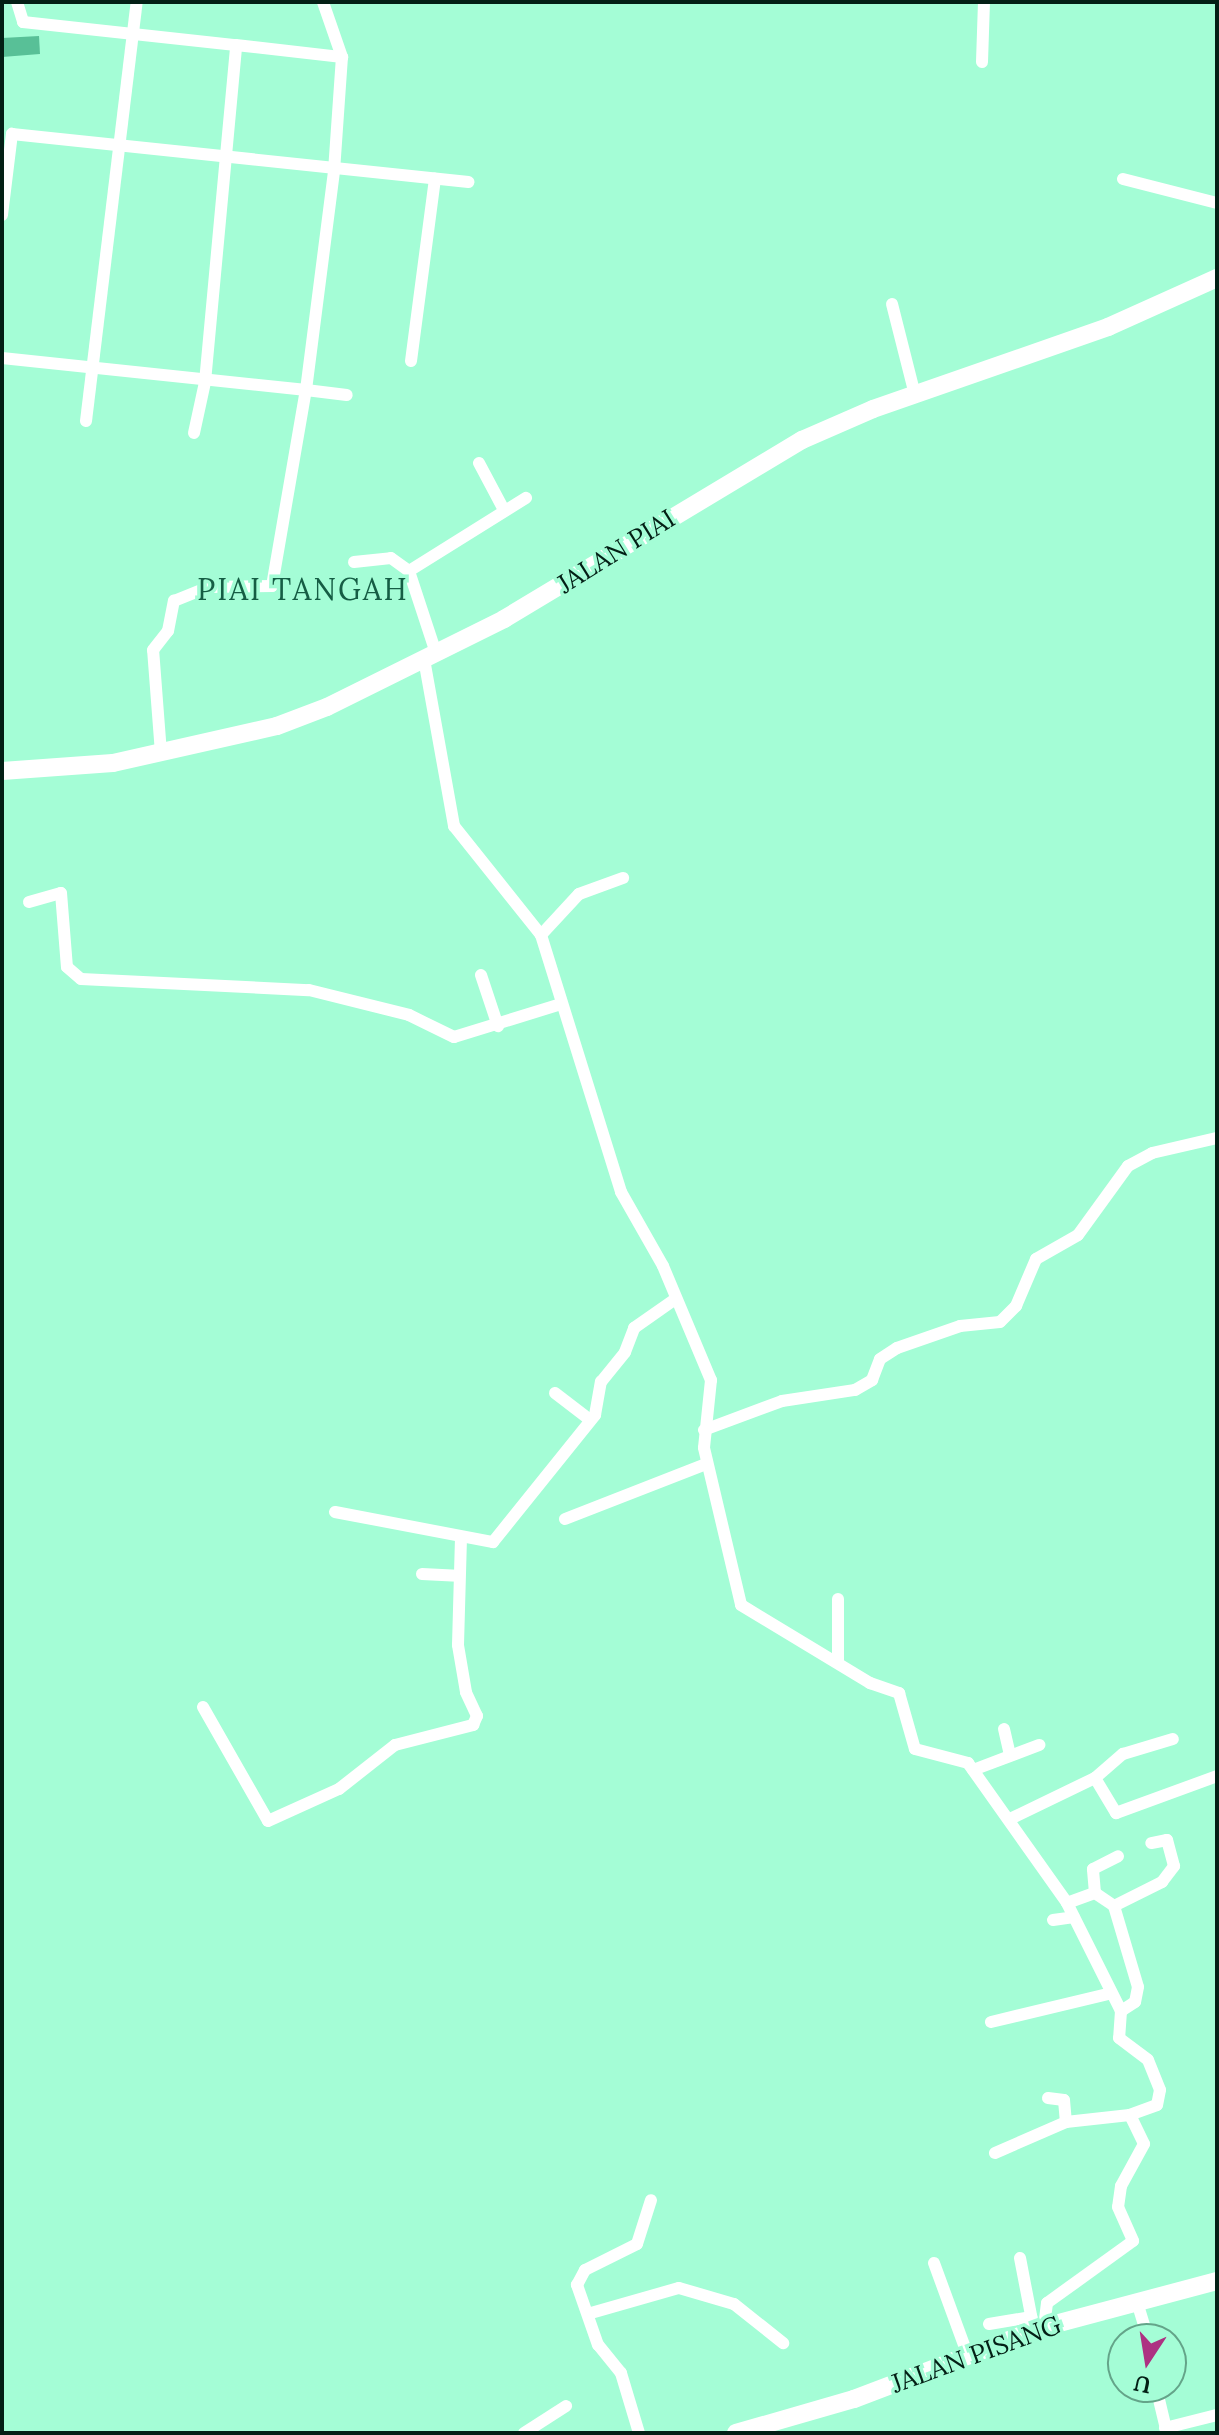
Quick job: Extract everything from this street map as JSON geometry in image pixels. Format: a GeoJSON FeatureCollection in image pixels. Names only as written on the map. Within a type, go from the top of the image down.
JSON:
{"type":"FeatureCollection","features":[{"type":"Feature","properties":{"kind":"street"},"geometry":{"type":"LineString","coordinates":[[17,2],[23,22],[342,57]]}},
{"type":"Feature","properties":{"kind":"street"},"geometry":{"type":"LineString","coordinates":[[86,421],[137,2]]}},
{"type":"Feature","properties":{"kind":"street"},"geometry":{"type":"LineString","coordinates":[[161,753],[154,647],[168,631],[181,595],[209,587],[272,586],[306,390],[334,171],[342,57],[323,2]]}},
{"type":"Feature","properties":{"kind":"street"},"geometry":{"type":"LineString","coordinates":[[982,62],[984,2]]}},
{"type":"Feature","properties":{"kind":"street"},"geometry":{"type":"LineString","coordinates":[[194,433],[205,382],[236,45]]}},
{"type":"Feature","properties":{"kind":"street"},"geometry":{"type":"LineString","coordinates":[[2,215],[7,133],[334,171],[468,182]]}},
{"type":"Feature","properties":{"kind":"street"},"geometry":{"type":"LineString","coordinates":[[411,361],[435,179]]}},
{"type":"Feature","properties":{"kind":"street"},"geometry":{"type":"LineString","coordinates":[[1123,179],[1217,203]]}},
{"type":"Feature","properties":{"kind":"street","name":"JALAN PIAI"},"geometry":{"type":"LineString","coordinates":[[2,771],[161,753],[298,718],[430,656],[536,600],[802,440],[915,395],[1097,331],[1217,278]]}},
{"type":"Feature","properties":{"kind":"street"},"geometry":{"type":"LineString","coordinates":[[892,304],[915,395]]}},
{"type":"Feature","properties":{"kind":"street"},"geometry":{"type":"LineString","coordinates":[[2,358],[347,395]]}},
{"type":"Feature","properties":{"kind":"street"},"geometry":{"type":"LineString","coordinates":[[479,463],[504,510]]}},
{"type":"Feature","properties":{"kind":"street"},"geometry":{"type":"LineString","coordinates":[[409,571],[526,498]]}},
{"type":"Feature","properties":{"kind":"street"},"geometry":{"type":"LineString","coordinates":[[354,562],[391,558],[409,571],[430,656],[454,826],[478,862],[541,935],[621,1192],[711,1380],[704,1430],[706,1464],[741,1605],[899,1693],[915,1749],[960,1760],[973,1770],[1067,1903],[1121,2011],[1119,2038],[1148,2060],[1162,2098],[1130,2115],[1066,2122],[995,2153]]}},
{"type":"Feature","properties":{"kind":"street"},"geometry":{"type":"LineString","coordinates":[[541,935],[579,894],[623,878]]}},
{"type":"Feature","properties":{"kind":"street"},"geometry":{"type":"LineString","coordinates":[[29,902],[61,893],[67,967],[81,979],[290,987],[409,1015],[454,1037],[498,1026],[561,1004]]}},
{"type":"Feature","properties":{"kind":"street"},"geometry":{"type":"LineString","coordinates":[[481,975],[498,1026]]}},
{"type":"Feature","properties":{"kind":"street"},"geometry":{"type":"LineString","coordinates":[[704,1430],[782,1401],[855,1390],[872,1380],[880,1359],[897,1348],[960,1326],[1000,1322],[1016,1306],[1036,1259],[1078,1235],[1128,1166],[1152,1153],[1217,1138]]}},
{"type":"Feature","properties":{"kind":"street"},"geometry":{"type":"LineString","coordinates":[[335,1512],[461,1540],[488,1544],[499,1538],[590,1420],[601,1382],[625,1352],[634,1328],[674,1300]]}},
{"type":"Feature","properties":{"kind":"street"},"geometry":{"type":"LineString","coordinates":[[555,1393],[590,1420]]}},
{"type":"Feature","properties":{"kind":"street"},"geometry":{"type":"LineString","coordinates":[[565,1519],[706,1464]]}},
{"type":"Feature","properties":{"kind":"street"},"geometry":{"type":"LineString","coordinates":[[203,1707],[268,1821],[339,1789],[395,1745],[463,1731],[477,1716],[460,1667],[457,1576],[461,1540]]}},
{"type":"Feature","properties":{"kind":"street"},"geometry":{"type":"LineString","coordinates":[[422,1574],[457,1576]]}},
{"type":"Feature","properties":{"kind":"street"},"geometry":{"type":"LineString","coordinates":[[838,1599],[838,1660]]}},
{"type":"Feature","properties":{"kind":"street"},"geometry":{"type":"LineString","coordinates":[[1004,1729],[1010,1755]]}},
{"type":"Feature","properties":{"kind":"street"},"geometry":{"type":"LineString","coordinates":[[1010,1819],[1095,1778],[1123,1754],[1173,1739]]}},
{"type":"Feature","properties":{"kind":"street"},"geometry":{"type":"LineString","coordinates":[[973,1770],[1039,1745]]}},
{"type":"Feature","properties":{"kind":"street"},"geometry":{"type":"LineString","coordinates":[[1095,1778],[1116,1813],[1217,1776]]}},
{"type":"Feature","properties":{"kind":"street"},"geometry":{"type":"LineString","coordinates":[[1114,1906],[1162,1882],[1174,1866],[1167,1840],[1151,1843]]}},
{"type":"Feature","properties":{"kind":"street"},"geometry":{"type":"LineString","coordinates":[[1095,1893],[1093,1869],[1118,1856]]}},
{"type":"Feature","properties":{"kind":"street"},"geometry":{"type":"LineString","coordinates":[[1067,1903],[1095,1893]]}},
{"type":"Feature","properties":{"kind":"street"},"geometry":{"type":"LineString","coordinates":[[1095,1893],[1114,1906],[1138,1987],[1135,2002],[1121,2011]]}},
{"type":"Feature","properties":{"kind":"street"},"geometry":{"type":"LineString","coordinates":[[1053,1920],[1074,1917]]}},
{"type":"Feature","properties":{"kind":"street"},"geometry":{"type":"LineString","coordinates":[[991,2022],[1112,1993]]}},
{"type":"Feature","properties":{"kind":"street"},"geometry":{"type":"LineString","coordinates":[[1048,2098],[1064,2100],[1066,2122]]}},
{"type":"Feature","properties":{"kind":"street"},"geometry":{"type":"LineString","coordinates":[[1036,2325],[1047,2303],[1094,2263],[1133,2241],[1118,2207],[1121,2186],[1144,2144],[1130,2115]]}},
{"type":"Feature","properties":{"kind":"street"},"geometry":{"type":"LineString","coordinates":[[639,2433],[621,2373],[598,2345],[591,2313],[578,2292],[581,2275],[637,2244],[651,2200]]}},
{"type":"Feature","properties":{"kind":"street"},"geometry":{"type":"LineString","coordinates":[[1020,2258],[1036,2325]]}},
{"type":"Feature","properties":{"kind":"street"},"geometry":{"type":"LineString","coordinates":[[934,2263],[967,2353]]}},
{"type":"Feature","properties":{"kind":"street","name":"JALAN PISANG"},"geometry":{"type":"LineString","coordinates":[[736,2433],[854,2399],[1036,2325],[1217,2281]]}},
{"type":"Feature","properties":{"kind":"street"},"geometry":{"type":"LineString","coordinates":[[591,2313],[679,2288],[734,2304],[783,2343]]}},
{"type":"Feature","properties":{"kind":"street"},"geometry":{"type":"LineString","coordinates":[[1137,2302],[1143,2323]]}},
{"type":"Feature","properties":{"kind":"street"},"geometry":{"type":"LineString","coordinates":[[989,2324],[1036,2325]]}},
{"type":"Feature","properties":{"kind":"street"},"geometry":{"type":"LineString","coordinates":[[1160,2403],[1166,2431],[1215,2416],[1217,2430]]}},
{"type":"Feature","properties":{"kind":"street"},"geometry":{"type":"LineString","coordinates":[[529,2432],[566,2406]]}},
{"type":"Feature","properties":{"kind":"building"},"geometry":{"type":"Polygon","coordinates":[[[39,36],[40,54],[2,57],[2,38],[39,36]]]}},
{"type":"Feature","properties":{"kind":"district","name":"PIAI TANGAH"},"geometry":{"type":"Point","coordinates":[303,589]}}]}
